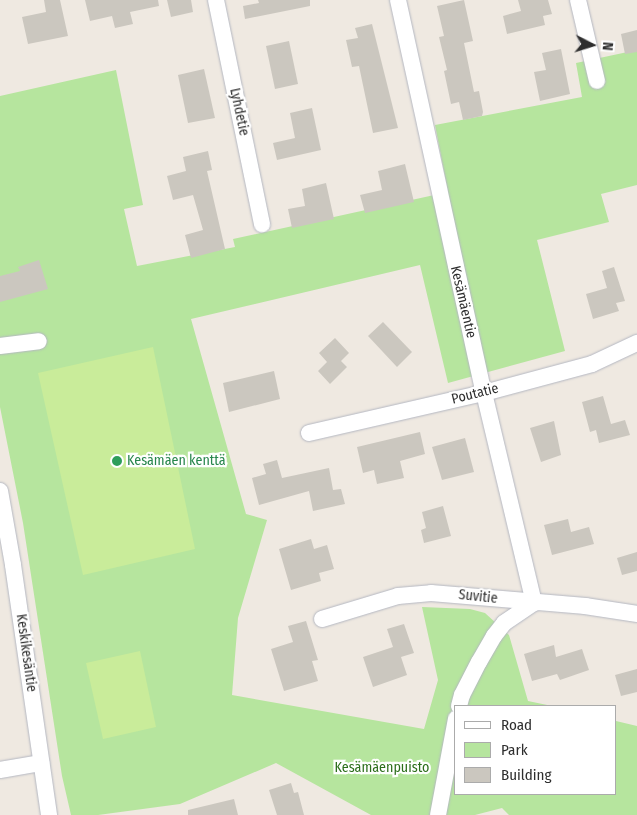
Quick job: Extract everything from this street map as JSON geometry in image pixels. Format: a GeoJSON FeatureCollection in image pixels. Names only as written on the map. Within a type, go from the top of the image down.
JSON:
{"type":"FeatureCollection","features":[{"type":"Feature","properties":{"kind":"street","name":"Lyhdetie"},"geometry":{"type":"LineString","coordinates":[[216,0],[262,224]]}},
{"type":"Feature","properties":{"kind":"street","name":"Kesämäentie"},"geometry":{"type":"LineString","coordinates":[[398,0],[484,392],[534,602]]}},
{"type":"Feature","properties":{"kind":"street"},"geometry":{"type":"LineString","coordinates":[[578,0],[597,81]]}},
{"type":"Feature","properties":{"kind":"street"},"geometry":{"type":"LineString","coordinates":[[0,346],[39,341]]}},
{"type":"Feature","properties":{"kind":"street","name":"Poutatie"},"geometry":{"type":"LineString","coordinates":[[309,433],[484,392],[592,364],[637,343]]}},
{"type":"Feature","properties":{"kind":"street","name":"Keskikesäntie"},"geometry":{"type":"LineString","coordinates":[[0,491],[13,565],[49,815]]}},
{"type":"Feature","properties":{"kind":"street","name":"Suvitie"},"geometry":{"type":"LineString","coordinates":[[322,619],[398,596],[448,593],[585,606],[637,614]]}},
{"type":"Feature","properties":{"kind":"street"},"geometry":{"type":"LineString","coordinates":[[459,705],[478,662],[494,636],[504,623],[534,602]]}},
{"type":"Feature","properties":{"kind":"street"},"geometry":{"type":"LineString","coordinates":[[438,815],[454,730]]}},
{"type":"Feature","properties":{"kind":"street"},"geometry":{"type":"LineString","coordinates":[[0,770],[41,763]]}},
{"type":"Feature","properties":{"kind":"green space","name":"Kesämäenpuisto"},"geometry":{"type":"Polygon","coordinates":[[[637,50],[637,185],[601,194],[609,222],[537,240],[565,351],[448,383],[420,265],[191,319],[246,514],[267,520],[238,618],[232,695],[424,729],[438,680],[422,607],[470,609],[485,613],[509,635],[528,701],[547,705],[454,705],[454,795],[617,795],[617,721],[637,726],[637,815],[509,815],[502,808],[475,815],[371,815],[276,763],[180,804],[98,815],[71,815],[62,776],[23,523],[0,407],[0,96],[116,70],[143,205],[124,209],[137,266],[235,247],[233,239],[448,192],[435,125],[582,97],[576,63],[637,50]]]}},
{"type":"Feature","properties":{"kind":"green space","name":"Kesämäen kenttä"},"geometry":{"type":"Polygon","coordinates":[[[153,347],[195,549],[83,575],[38,373],[153,347]]]}},
{"type":"Feature","properties":{"kind":"green space"},"geometry":{"type":"Polygon","coordinates":[[[140,651],[156,727],[103,739],[86,663],[140,651]]]}},
{"type":"Feature","properties":{"kind":"building"},"geometry":{"type":"Polygon","coordinates":[[[44,0],[60,0],[68,36],[28,44],[22,17],[46,12],[44,0]]]}},
{"type":"Feature","properties":{"kind":"building"},"geometry":{"type":"Polygon","coordinates":[[[85,0],[158,0],[159,6],[130,12],[133,24],[115,28],[112,16],[90,21],[85,0]]]}},
{"type":"Feature","properties":{"kind":"building"},"geometry":{"type":"Polygon","coordinates":[[[167,0],[191,0],[193,12],[171,17],[167,0]]]}},
{"type":"Feature","properties":{"kind":"building"},"geometry":{"type":"Polygon","coordinates":[[[258,0],[310,0],[310,6],[245,19],[243,6],[259,3],[258,0]]]}},
{"type":"Feature","properties":{"kind":"building"},"geometry":{"type":"Polygon","coordinates":[[[464,0],[473,41],[464,43],[474,92],[479,91],[483,112],[482,116],[463,120],[459,102],[451,104],[444,71],[447,70],[439,37],[444,36],[437,6],[464,0]]]}},
{"type":"Feature","properties":{"kind":"building"},"geometry":{"type":"Polygon","coordinates":[[[518,0],[548,0],[552,14],[543,16],[545,25],[507,34],[503,16],[521,11],[518,0]]]}},
{"type":"Feature","properties":{"kind":"building"},"geometry":{"type":"Polygon","coordinates":[[[372,24],[398,128],[373,133],[359,66],[352,67],[346,40],[358,38],[355,28],[372,24]]]}},
{"type":"Feature","properties":{"kind":"building"},"geometry":{"type":"Polygon","coordinates":[[[637,30],[637,52],[625,54],[621,34],[637,30]]]}},
{"type":"Feature","properties":{"kind":"building"},"geometry":{"type":"Polygon","coordinates":[[[289,41],[298,84],[275,89],[266,46],[289,41]]]}},
{"type":"Feature","properties":{"kind":"building"},"geometry":{"type":"Polygon","coordinates":[[[561,49],[570,94],[540,101],[534,72],[546,70],[542,53],[561,49]]]}},
{"type":"Feature","properties":{"kind":"building"},"geometry":{"type":"Polygon","coordinates":[[[204,69],[215,118],[188,123],[178,75],[204,69]]]}},
{"type":"Feature","properties":{"kind":"building"},"geometry":{"type":"Polygon","coordinates":[[[312,108],[321,150],[277,160],[273,143],[295,138],[290,113],[312,108]]]}},
{"type":"Feature","properties":{"kind":"building"},"geometry":{"type":"Polygon","coordinates":[[[208,151],[212,170],[207,171],[225,249],[191,258],[185,235],[203,230],[193,195],[173,200],[167,176],[186,171],[183,157],[208,151]]]}},
{"type":"Feature","properties":{"kind":"building"},"geometry":{"type":"Polygon","coordinates":[[[405,164],[414,202],[365,213],[360,195],[382,190],[378,171],[405,164]]]}},
{"type":"Feature","properties":{"kind":"building"},"geometry":{"type":"Polygon","coordinates":[[[326,183],[334,219],[292,228],[288,209],[305,206],[302,189],[326,183]]]}},
{"type":"Feature","properties":{"kind":"building"},"geometry":{"type":"Polygon","coordinates":[[[39,260],[48,289],[0,302],[0,276],[20,271],[18,267],[39,260]]]}},
{"type":"Feature","properties":{"kind":"building"},"geometry":{"type":"Polygon","coordinates":[[[614,267],[625,301],[616,303],[619,311],[593,319],[586,294],[607,288],[602,271],[614,267]]]}},
{"type":"Feature","properties":{"kind":"building"},"geometry":{"type":"Polygon","coordinates":[[[383,322],[412,352],[397,367],[368,336],[383,322]]]}},
{"type":"Feature","properties":{"kind":"building"},"geometry":{"type":"Polygon","coordinates":[[[335,338],[349,353],[341,361],[347,367],[330,384],[318,371],[327,362],[319,353],[335,338]]]}},
{"type":"Feature","properties":{"kind":"building"},"geometry":{"type":"Polygon","coordinates":[[[274,371],[280,399],[229,412],[223,383],[274,371]]]}},
{"type":"Feature","properties":{"kind":"building"},"geometry":{"type":"Polygon","coordinates":[[[603,396],[611,424],[625,420],[630,435],[599,443],[596,430],[590,432],[582,402],[603,396]]]}},
{"type":"Feature","properties":{"kind":"building"},"geometry":{"type":"Polygon","coordinates":[[[554,421],[561,455],[541,462],[530,428],[554,421]]]}},
{"type":"Feature","properties":{"kind":"building"},"geometry":{"type":"Polygon","coordinates":[[[420,432],[425,454],[400,461],[404,478],[377,484],[374,470],[363,473],[357,447],[420,432]]]}},
{"type":"Feature","properties":{"kind":"building"},"geometry":{"type":"Polygon","coordinates":[[[465,438],[474,472],[442,480],[432,447],[465,438]]]}},
{"type":"Feature","properties":{"kind":"building"},"geometry":{"type":"Polygon","coordinates":[[[277,460],[282,478],[329,468],[333,490],[341,489],[345,504],[313,511],[309,491],[259,505],[252,478],[266,474],[263,464],[277,460]]]}},
{"type":"Feature","properties":{"kind":"building"},"geometry":{"type":"Polygon","coordinates":[[[443,506],[451,536],[424,543],[421,530],[426,528],[422,512],[443,506]]]}},
{"type":"Feature","properties":{"kind":"building"},"geometry":{"type":"Polygon","coordinates":[[[568,519],[571,532],[589,527],[594,544],[552,555],[544,525],[568,519]]]}},
{"type":"Feature","properties":{"kind":"building"},"geometry":{"type":"Polygon","coordinates":[[[311,539],[314,549],[327,545],[334,569],[319,573],[321,581],[291,590],[279,549],[311,539]]]}},
{"type":"Feature","properties":{"kind":"building"},"geometry":{"type":"Polygon","coordinates":[[[637,552],[637,571],[622,575],[617,558],[637,552]]]}},
{"type":"Feature","properties":{"kind":"building"},"geometry":{"type":"Polygon","coordinates":[[[306,621],[318,660],[312,661],[318,681],[284,691],[271,649],[293,642],[288,626],[306,621]]]}},
{"type":"Feature","properties":{"kind":"building"},"geometry":{"type":"Polygon","coordinates":[[[404,624],[414,653],[401,657],[407,675],[373,687],[363,657],[393,647],[387,629],[404,624]]]}},
{"type":"Feature","properties":{"kind":"building"},"geometry":{"type":"Polygon","coordinates":[[[554,645],[556,657],[582,649],[589,670],[560,680],[557,674],[532,681],[524,654],[554,645]]]}},
{"type":"Feature","properties":{"kind":"building"},"geometry":{"type":"Polygon","coordinates":[[[637,669],[637,692],[621,696],[615,675],[637,669]]]}},
{"type":"Feature","properties":{"kind":"building"},"geometry":{"type":"Polygon","coordinates":[[[291,783],[294,793],[298,792],[304,815],[277,815],[269,790],[291,783]]]}},
{"type":"Feature","properties":{"kind":"building"},"geometry":{"type":"Polygon","coordinates":[[[234,799],[238,815],[188,815],[188,810],[234,799]]]}},
{"type":"Feature","properties":{"kind":"place","name":"Kesämäen kenttä"},"geometry":{"type":"Point","coordinates":[117,461]}}]}
